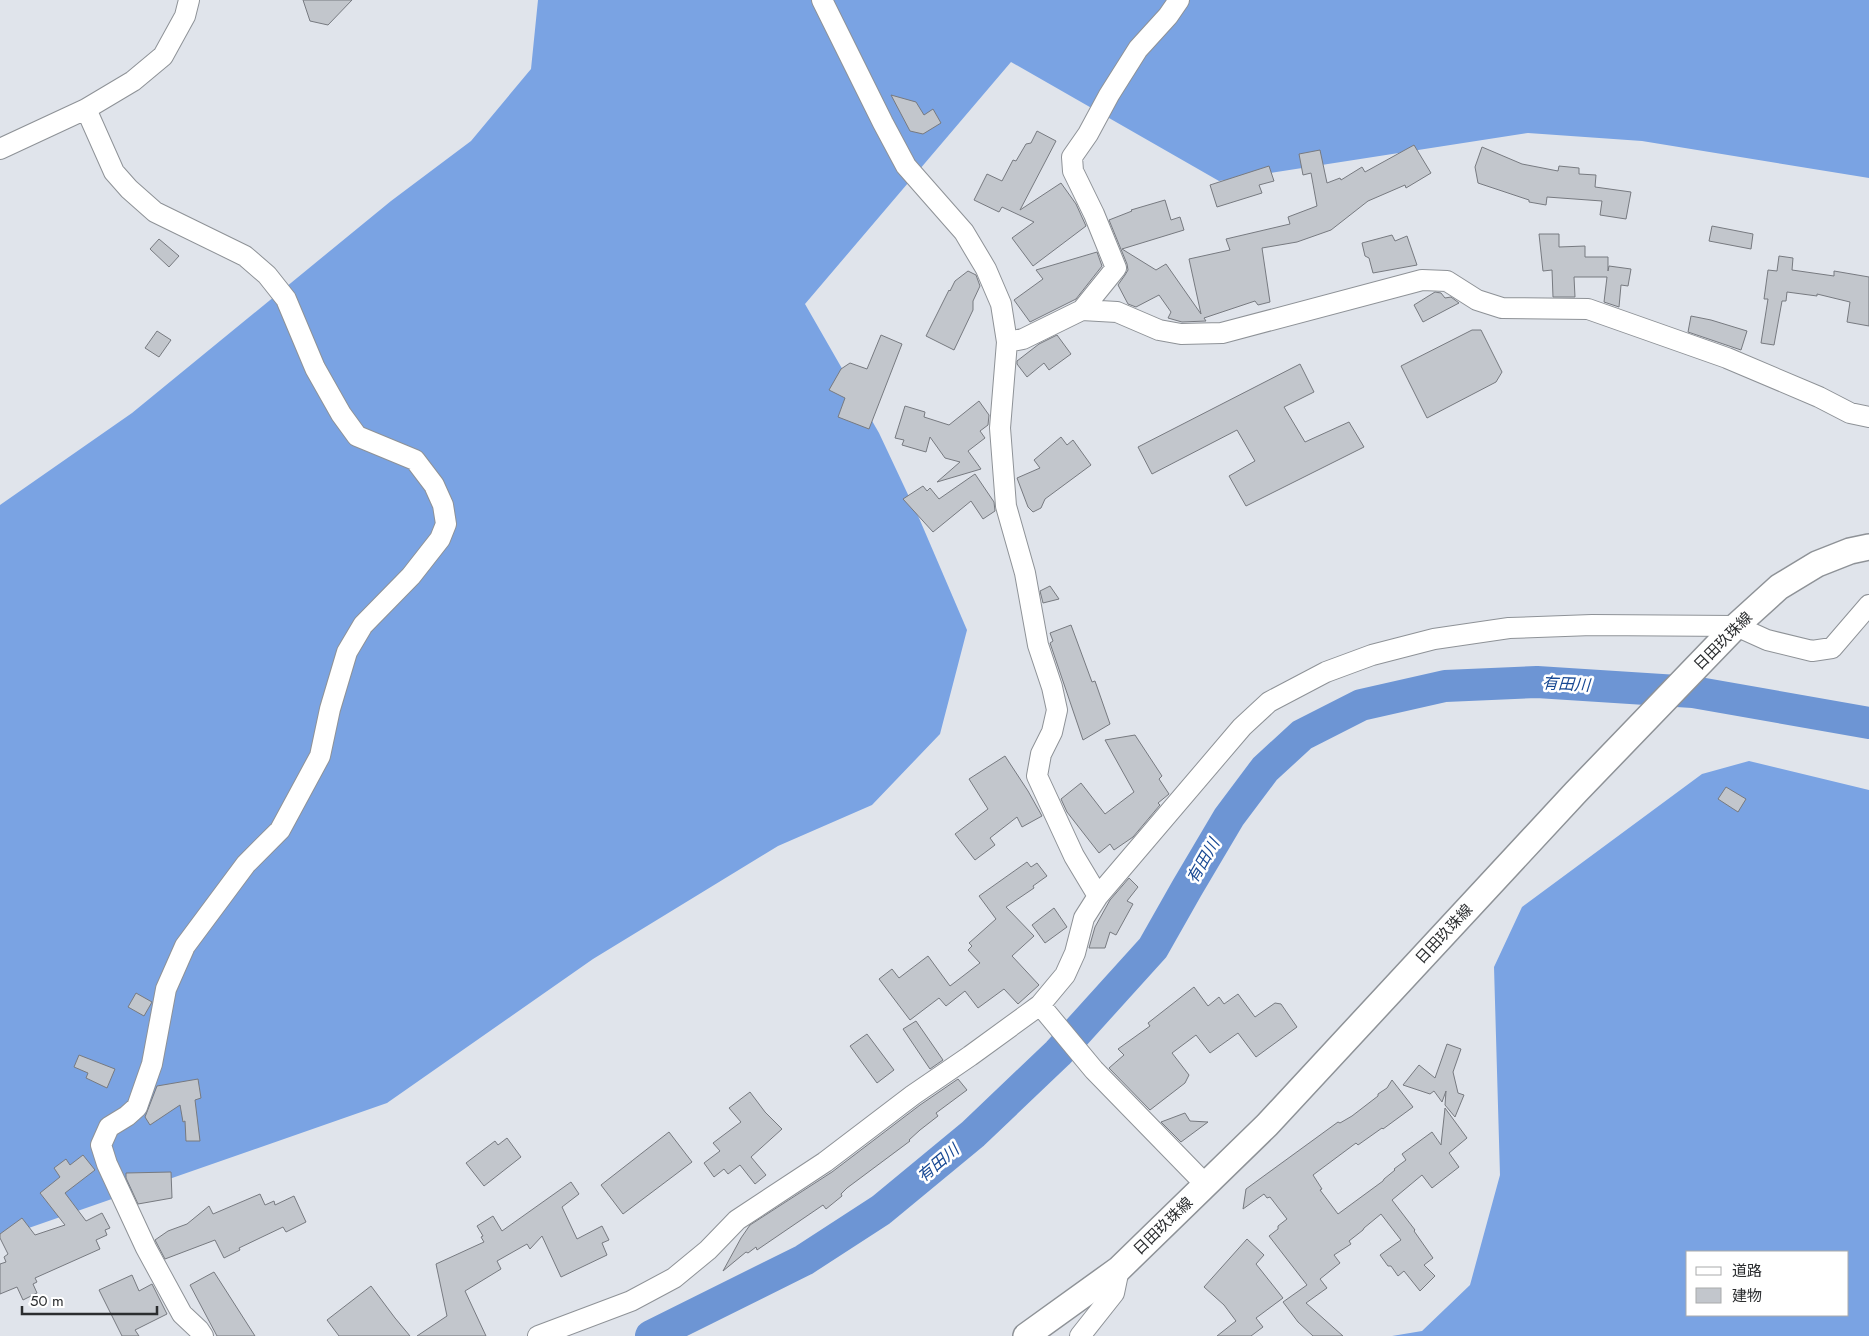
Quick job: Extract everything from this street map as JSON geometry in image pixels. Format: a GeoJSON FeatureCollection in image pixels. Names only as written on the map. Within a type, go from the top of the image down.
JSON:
{"type":"FeatureCollection","features":[{"type":"Feature","properties":{"kind":"main road","name":"日田玖珠線"},"geometry":{"type":"LineString","coordinates":[[1026,1336],[1119,1269],[1267,1124],[1576,792],[1729,633],[1779,587],[1810,569],[1850,551],[1869,547]]}},
{"type":"Feature","properties":{"kind":"street"},"geometry":{"type":"LineString","coordinates":[[0,149],[86,109],[133,82],[164,56],[185,16],[190,0]]}},
{"type":"Feature","properties":{"kind":"street"},"geometry":{"type":"LineString","coordinates":[[822,0],[906,166],[964,232],[986,269],[1001,304],[1007,342],[1000,428],[1006,506],[1025,573],[1038,645],[1052,687],[1057,710],[1052,732],[1041,754],[1037,776],[1070,847],[1098,896]]}},
{"type":"Feature","properties":{"kind":"street"},"geometry":{"type":"LineString","coordinates":[[1007,342],[1023,339],[1082,310],[1116,268],[1094,214],[1073,171],[1072,157],[1088,134],[1109,95],[1138,49],[1168,16],[1178,0]]}},
{"type":"Feature","properties":{"kind":"street"},"geometry":{"type":"LineString","coordinates":[[86,109],[114,172],[129,190],[155,212],[245,256],[267,275],[286,299],[315,368],[341,414],[357,436],[415,460],[434,485],[443,505],[446,524],[440,539],[417,569],[362,625],[347,652],[330,709],[320,756],[280,830],[246,864],[185,946],[166,989],[152,1064],[137,1107],[127,1116],[109,1127],[101,1145],[107,1164],[159,1272],[182,1314],[203,1336]]}},
{"type":"Feature","properties":{"kind":"street"},"geometry":{"type":"LineString","coordinates":[[1082,310],[1117,312],[1159,330],[1181,334],[1222,333],[1422,280],[1447,281],[1477,300],[1502,308],[1588,309],[1727,358],[1819,397],[1850,413],[1869,417]]}},
{"type":"Feature","properties":{"kind":"street"},"geometry":{"type":"LineString","coordinates":[[538,1336],[631,1301],[674,1278],[708,1250],[737,1220],[825,1162],[913,1095],[1040,1005],[1065,975],[1075,953],[1084,918],[1098,896],[1242,728],[1269,702],[1326,672],[1372,655],[1434,639],[1509,628],[1592,625],[1729,633],[1812,650],[1832,648],[1869,605]]}},
{"type":"Feature","properties":{"kind":"street"},"geometry":{"type":"LineString","coordinates":[[1040,1005],[1094,1070],[1206,1185]]}},
{"type":"Feature","properties":{"kind":"street"},"geometry":{"type":"LineString","coordinates":[[1080,1336],[1114,1293],[1119,1269]]}},
{"type":"Feature","properties":{"kind":"shaded area"},"geometry":{"type":"Polygon","coordinates":[[[538,0],[1869,0],[1869,178],[1642,141],[1528,133],[1219,181],[1011,62],[805,304],[879,433],[919,518],[967,630],[940,734],[872,805],[778,846],[593,959],[387,1103],[0,1238],[0,505],[132,413],[391,201],[471,141],[531,69],[538,0]]]}},
{"type":"Feature","properties":{"kind":"shaded area"},"geometry":{"type":"Polygon","coordinates":[[[1749,761],[1869,790],[1869,1336],[1392,1336],[1422,1331],[1470,1285],[1500,1175],[1494,967],[1522,907],[1702,774],[1749,761]]]}},
{"type":"Feature","properties":{"kind":"building"},"geometry":{"type":"Polygon","coordinates":[[[303,0],[352,0],[328,25],[310,21],[303,0]]]}},
{"type":"Feature","properties":{"kind":"building"},"geometry":{"type":"Polygon","coordinates":[[[891,95],[916,102],[924,115],[933,109],[941,123],[923,134],[910,131],[891,95]]]}},
{"type":"Feature","properties":{"kind":"building"},"geometry":{"type":"Polygon","coordinates":[[[1037,131],[1056,141],[1020,210],[1061,183],[1076,204],[1086,226],[1033,266],[1012,238],[1034,222],[1002,207],[999,212],[974,200],[987,174],[1002,181],[1013,160],[1016,161],[1026,144],[1031,143],[1037,131]]]}},
{"type":"Feature","properties":{"kind":"building"},"geometry":{"type":"Polygon","coordinates":[[[1414,145],[1431,173],[1406,188],[1405,185],[1368,201],[1331,230],[1297,242],[1262,248],[1270,302],[1258,305],[1255,301],[1204,318],[1206,321],[1182,322],[1168,318],[1171,312],[1159,295],[1136,307],[1128,304],[1118,285],[1128,270],[1109,220],[1131,210],[1165,200],[1171,220],[1180,217],[1184,230],[1122,249],[1156,270],[1166,264],[1201,314],[1189,259],[1230,250],[1226,239],[1290,224],[1288,217],[1317,206],[1311,173],[1303,175],[1299,154],[1320,150],[1327,183],[1340,178],[1341,180],[1362,167],[1365,172],[1414,145]]]}},
{"type":"Feature","properties":{"kind":"building"},"geometry":{"type":"Polygon","coordinates":[[[1482,147],[1522,164],[1558,171],[1559,166],[1579,168],[1579,174],[1596,175],[1595,187],[1631,192],[1626,219],[1600,215],[1602,201],[1547,197],[1546,205],[1529,202],[1529,200],[1478,183],[1475,167],[1482,147]]]}},
{"type":"Feature","properties":{"kind":"building"},"geometry":{"type":"Polygon","coordinates":[[[1269,166],[1274,181],[1259,185],[1262,193],[1217,207],[1210,185],[1269,166]]]}},
{"type":"Feature","properties":{"kind":"building"},"geometry":{"type":"Polygon","coordinates":[[[1712,226],[1753,234],[1751,249],[1709,241],[1712,226]]]}},
{"type":"Feature","properties":{"kind":"building"},"geometry":{"type":"Polygon","coordinates":[[[1539,234],[1559,234],[1559,247],[1585,246],[1585,257],[1608,257],[1608,271],[1609,266],[1631,269],[1628,286],[1621,285],[1619,307],[1604,302],[1607,277],[1574,277],[1575,297],[1553,297],[1552,270],[1543,271],[1539,234]]]}},
{"type":"Feature","properties":{"kind":"building"},"geometry":{"type":"Polygon","coordinates":[[[1392,235],[1395,241],[1407,236],[1417,265],[1373,273],[1369,258],[1365,256],[1362,243],[1392,235]]]}},
{"type":"Feature","properties":{"kind":"building"},"geometry":{"type":"Polygon","coordinates":[[[159,239],[179,256],[169,267],[150,249],[159,239]]]}},
{"type":"Feature","properties":{"kind":"building"},"geometry":{"type":"Polygon","coordinates":[[[1097,252],[1102,266],[1076,299],[1030,322],[1014,300],[1043,279],[1036,270],[1097,252]]]}},
{"type":"Feature","properties":{"kind":"building"},"geometry":{"type":"Polygon","coordinates":[[[1779,256],[1793,258],[1792,270],[1834,276],[1834,271],[1869,277],[1869,326],[1847,322],[1850,302],[1817,294],[1817,296],[1787,292],[1786,301],[1782,301],[1774,345],[1761,343],[1768,299],[1764,299],[1768,270],[1777,271],[1779,256]]]}},
{"type":"Feature","properties":{"kind":"building"},"geometry":{"type":"Polygon","coordinates":[[[968,271],[976,275],[980,286],[973,301],[973,310],[954,350],[926,336],[949,290],[955,281],[968,271]]]}},
{"type":"Feature","properties":{"kind":"building"},"geometry":{"type":"Polygon","coordinates":[[[1435,292],[1441,293],[1445,298],[1451,297],[1459,303],[1423,322],[1414,305],[1435,292]]]}},
{"type":"Feature","properties":{"kind":"building"},"geometry":{"type":"Polygon","coordinates":[[[1691,316],[1747,331],[1741,350],[1688,332],[1691,316]]]}},
{"type":"Feature","properties":{"kind":"building"},"geometry":{"type":"Polygon","coordinates":[[[1472,330],[1481,330],[1502,372],[1496,382],[1427,418],[1401,366],[1472,330]]]}},
{"type":"Feature","properties":{"kind":"building"},"geometry":{"type":"Polygon","coordinates":[[[157,331],[171,340],[159,357],[145,348],[157,331]]]}},
{"type":"Feature","properties":{"kind":"building"},"geometry":{"type":"Polygon","coordinates":[[[881,335],[902,344],[869,429],[838,417],[845,398],[829,390],[841,369],[850,363],[867,369],[881,335]]]}},
{"type":"Feature","properties":{"kind":"building"},"geometry":{"type":"Polygon","coordinates":[[[1057,335],[1071,354],[1049,370],[1044,363],[1027,377],[1017,364],[1017,361],[1039,344],[1057,335]]]}},
{"type":"Feature","properties":{"kind":"building"},"geometry":{"type":"Polygon","coordinates":[[[1300,364],[1314,392],[1284,407],[1305,442],[1349,422],[1364,447],[1246,506],[1229,476],[1255,461],[1237,430],[1152,474],[1138,447],[1300,364]]]}},
{"type":"Feature","properties":{"kind":"building"},"geometry":{"type":"Polygon","coordinates":[[[979,401],[989,415],[988,425],[980,431],[985,438],[968,451],[981,469],[937,482],[960,462],[945,458],[930,437],[926,452],[902,445],[904,440],[895,438],[905,406],[925,412],[924,417],[949,425],[979,401]]]}},
{"type":"Feature","properties":{"kind":"building"},"geometry":{"type":"Polygon","coordinates":[[[1061,437],[1067,445],[1073,440],[1091,465],[1045,499],[1041,508],[1033,512],[1028,507],[1017,478],[1040,468],[1034,460],[1061,437]]]}},
{"type":"Feature","properties":{"kind":"building"},"geometry":{"type":"Polygon","coordinates":[[[975,474],[994,502],[995,511],[983,519],[971,501],[933,532],[903,499],[923,486],[927,491],[930,488],[939,499],[975,474]]]}},
{"type":"Feature","properties":{"kind":"building"},"geometry":{"type":"Polygon","coordinates":[[[1050,586],[1059,599],[1043,603],[1040,591],[1050,586]]]}},
{"type":"Feature","properties":{"kind":"building"},"geometry":{"type":"Polygon","coordinates":[[[1071,625],[1092,682],[1095,681],[1110,724],[1083,740],[1050,643],[1053,641],[1050,633],[1071,625]]]}},
{"type":"Feature","properties":{"kind":"building"},"geometry":{"type":"Polygon","coordinates":[[[1135,735],[1162,776],[1159,779],[1169,794],[1158,803],[1160,805],[1133,837],[1114,850],[1110,844],[1099,853],[1067,812],[1061,799],[1081,783],[1105,814],[1134,792],[1105,740],[1135,735]]]}},
{"type":"Feature","properties":{"kind":"building"},"geometry":{"type":"Polygon","coordinates":[[[1005,756],[1042,816],[1022,827],[1017,817],[990,838],[995,845],[975,860],[955,834],[988,809],[969,779],[1005,756]]]}},
{"type":"Feature","properties":{"kind":"building"},"geometry":{"type":"Polygon","coordinates":[[[1726,787],[1746,799],[1738,812],[1718,799],[1726,787]]]}},
{"type":"Feature","properties":{"kind":"building"},"geometry":{"type":"Polygon","coordinates":[[[1027,862],[1031,867],[1037,863],[1047,876],[1033,886],[1034,888],[1006,907],[1034,936],[1012,956],[1039,985],[1018,1004],[1004,989],[978,1008],[965,991],[946,1006],[939,998],[910,1020],[879,979],[892,969],[899,978],[928,956],[950,986],[980,963],[968,950],[972,946],[969,943],[996,919],[979,896],[1027,862]]]}},
{"type":"Feature","properties":{"kind":"building"},"geometry":{"type":"Polygon","coordinates":[[[1129,878],[1138,887],[1127,901],[1133,904],[1116,935],[1110,932],[1105,948],[1089,948],[1095,927],[1110,900],[1129,878]]]}},
{"type":"Feature","properties":{"kind":"building"},"geometry":{"type":"Polygon","coordinates":[[[1054,908],[1067,927],[1045,943],[1032,925],[1054,908]]]}},
{"type":"Feature","properties":{"kind":"building"},"geometry":{"type":"Polygon","coordinates":[[[1194,987],[1208,1006],[1219,997],[1224,1004],[1238,994],[1255,1017],[1275,1003],[1281,1004],[1297,1027],[1256,1057],[1238,1033],[1210,1053],[1196,1035],[1172,1053],[1189,1075],[1185,1083],[1150,1110],[1109,1068],[1124,1055],[1118,1049],[1150,1026],[1148,1023],[1194,987]]]}},
{"type":"Feature","properties":{"kind":"building"},"geometry":{"type":"Polygon","coordinates":[[[136,993],[152,1002],[144,1016],[128,1007],[136,993]]]}},
{"type":"Feature","properties":{"kind":"building"},"geometry":{"type":"Polygon","coordinates":[[[916,1021],[943,1060],[930,1069],[903,1029],[916,1021]]]}},
{"type":"Feature","properties":{"kind":"building"},"geometry":{"type":"Polygon","coordinates":[[[867,1034],[894,1070],[877,1083],[850,1046],[867,1034]]]}},
{"type":"Feature","properties":{"kind":"building"},"geometry":{"type":"Polygon","coordinates":[[[1447,1044],[1461,1049],[1453,1072],[1458,1093],[1464,1095],[1455,1117],[1445,1105],[1446,1091],[1442,1102],[1434,1091],[1430,1094],[1403,1085],[1419,1065],[1435,1078],[1447,1044]]]}},
{"type":"Feature","properties":{"kind":"building"},"geometry":{"type":"Polygon","coordinates":[[[79,1055],[115,1069],[107,1088],[86,1078],[88,1073],[74,1067],[79,1055]]]}},
{"type":"Feature","properties":{"kind":"building"},"geometry":{"type":"Polygon","coordinates":[[[198,1079],[201,1098],[195,1100],[200,1141],[186,1141],[185,1121],[183,1122],[180,1105],[150,1125],[145,1117],[157,1086],[198,1079]]]}},
{"type":"Feature","properties":{"kind":"building"},"geometry":{"type":"Polygon","coordinates":[[[958,1079],[967,1090],[936,1113],[938,1116],[920,1130],[910,1141],[847,1188],[841,1194],[842,1196],[826,1209],[823,1205],[757,1250],[756,1247],[748,1253],[746,1252],[723,1271],[750,1225],[832,1172],[920,1105],[958,1079]]]}},
{"type":"Feature","properties":{"kind":"building"},"geometry":{"type":"Polygon","coordinates":[[[1392,1080],[1413,1107],[1358,1145],[1356,1143],[1313,1175],[1322,1189],[1320,1190],[1338,1214],[1383,1181],[1406,1160],[1402,1154],[1432,1132],[1441,1145],[1445,1108],[1467,1138],[1449,1153],[1459,1167],[1432,1188],[1422,1175],[1392,1200],[1433,1258],[1424,1265],[1435,1276],[1420,1291],[1404,1271],[1398,1276],[1391,1266],[1388,1266],[1380,1255],[1401,1240],[1381,1214],[1349,1241],[1351,1244],[1334,1255],[1340,1263],[1320,1279],[1327,1288],[1306,1303],[1343,1336],[1313,1336],[1298,1322],[1283,1302],[1307,1285],[1269,1236],[1287,1219],[1270,1197],[1267,1198],[1264,1194],[1243,1209],[1246,1189],[1338,1122],[1340,1123],[1352,1116],[1387,1088],[1392,1080]]]}},
{"type":"Feature","properties":{"kind":"building"},"geometry":{"type":"Polygon","coordinates":[[[750,1092],[765,1112],[782,1129],[751,1157],[766,1175],[755,1184],[740,1165],[728,1174],[724,1169],[714,1177],[704,1163],[720,1151],[713,1143],[741,1122],[729,1108],[750,1092]]]}},
{"type":"Feature","properties":{"kind":"building"},"geometry":{"type":"Polygon","coordinates":[[[1185,1113],[1190,1121],[1208,1122],[1181,1142],[1161,1122],[1185,1113]]]}},
{"type":"Feature","properties":{"kind":"building"},"geometry":{"type":"Polygon","coordinates":[[[669,1132],[692,1162],[623,1214],[601,1185],[669,1132]]]}},
{"type":"Feature","properties":{"kind":"building"},"geometry":{"type":"Polygon","coordinates":[[[507,1138],[521,1157],[484,1186],[466,1163],[495,1141],[498,1145],[507,1138]]]}},
{"type":"Feature","properties":{"kind":"building"},"geometry":{"type":"Polygon","coordinates":[[[83,1155],[95,1170],[65,1193],[86,1221],[102,1213],[110,1228],[105,1230],[107,1235],[96,1240],[100,1249],[35,1278],[37,1282],[33,1284],[37,1293],[23,1300],[17,1287],[0,1294],[0,1264],[6,1262],[4,1257],[8,1254],[0,1234],[22,1218],[35,1235],[65,1225],[40,1193],[60,1177],[54,1168],[66,1159],[70,1165],[83,1155]]]}},
{"type":"Feature","properties":{"kind":"building"},"geometry":{"type":"Polygon","coordinates":[[[171,1172],[172,1198],[138,1204],[126,1178],[126,1173],[171,1172]]]}},
{"type":"Feature","properties":{"kind":"building"},"geometry":{"type":"Polygon","coordinates":[[[571,1182],[579,1194],[562,1207],[577,1239],[602,1226],[609,1240],[602,1243],[607,1255],[561,1277],[542,1236],[530,1249],[527,1244],[497,1261],[501,1269],[465,1291],[486,1336],[417,1336],[447,1316],[436,1264],[484,1242],[477,1226],[493,1216],[502,1231],[571,1182]]]}},
{"type":"Feature","properties":{"kind":"building"},"geometry":{"type":"Polygon","coordinates":[[[260,1194],[265,1205],[274,1201],[275,1205],[294,1196],[306,1222],[286,1232],[283,1227],[239,1248],[240,1250],[224,1258],[215,1240],[165,1259],[155,1240],[168,1231],[187,1224],[209,1206],[213,1214],[260,1194]]]}},
{"type":"Feature","properties":{"kind":"building"},"geometry":{"type":"Polygon","coordinates":[[[1247,1239],[1264,1255],[1256,1264],[1283,1298],[1256,1318],[1263,1327],[1251,1336],[1217,1336],[1236,1321],[1224,1305],[1204,1287],[1247,1239]]]}},
{"type":"Feature","properties":{"kind":"building"},"geometry":{"type":"Polygon","coordinates":[[[214,1272],[255,1336],[217,1336],[190,1285],[214,1272]]]}},
{"type":"Feature","properties":{"kind":"building"},"geometry":{"type":"Polygon","coordinates":[[[132,1275],[139,1291],[152,1284],[167,1314],[135,1330],[139,1336],[122,1336],[99,1290],[132,1275]]]}},
{"type":"Feature","properties":{"kind":"building"},"geometry":{"type":"Polygon","coordinates":[[[371,1286],[410,1336],[339,1336],[327,1320],[371,1286]]]}},
{"type":"Feature","properties":{"kind":"waterway","name":"有田川"},"geometry":{"type":"LineString","coordinates":[[651,1336],[804,1260],[881,1210],[973,1134],[1058,1053],[1153,948],[1229,817],[1265,769],[1302,735],[1361,705],[1445,686],[1537,682],[1693,692],[1869,723]]}}]}
